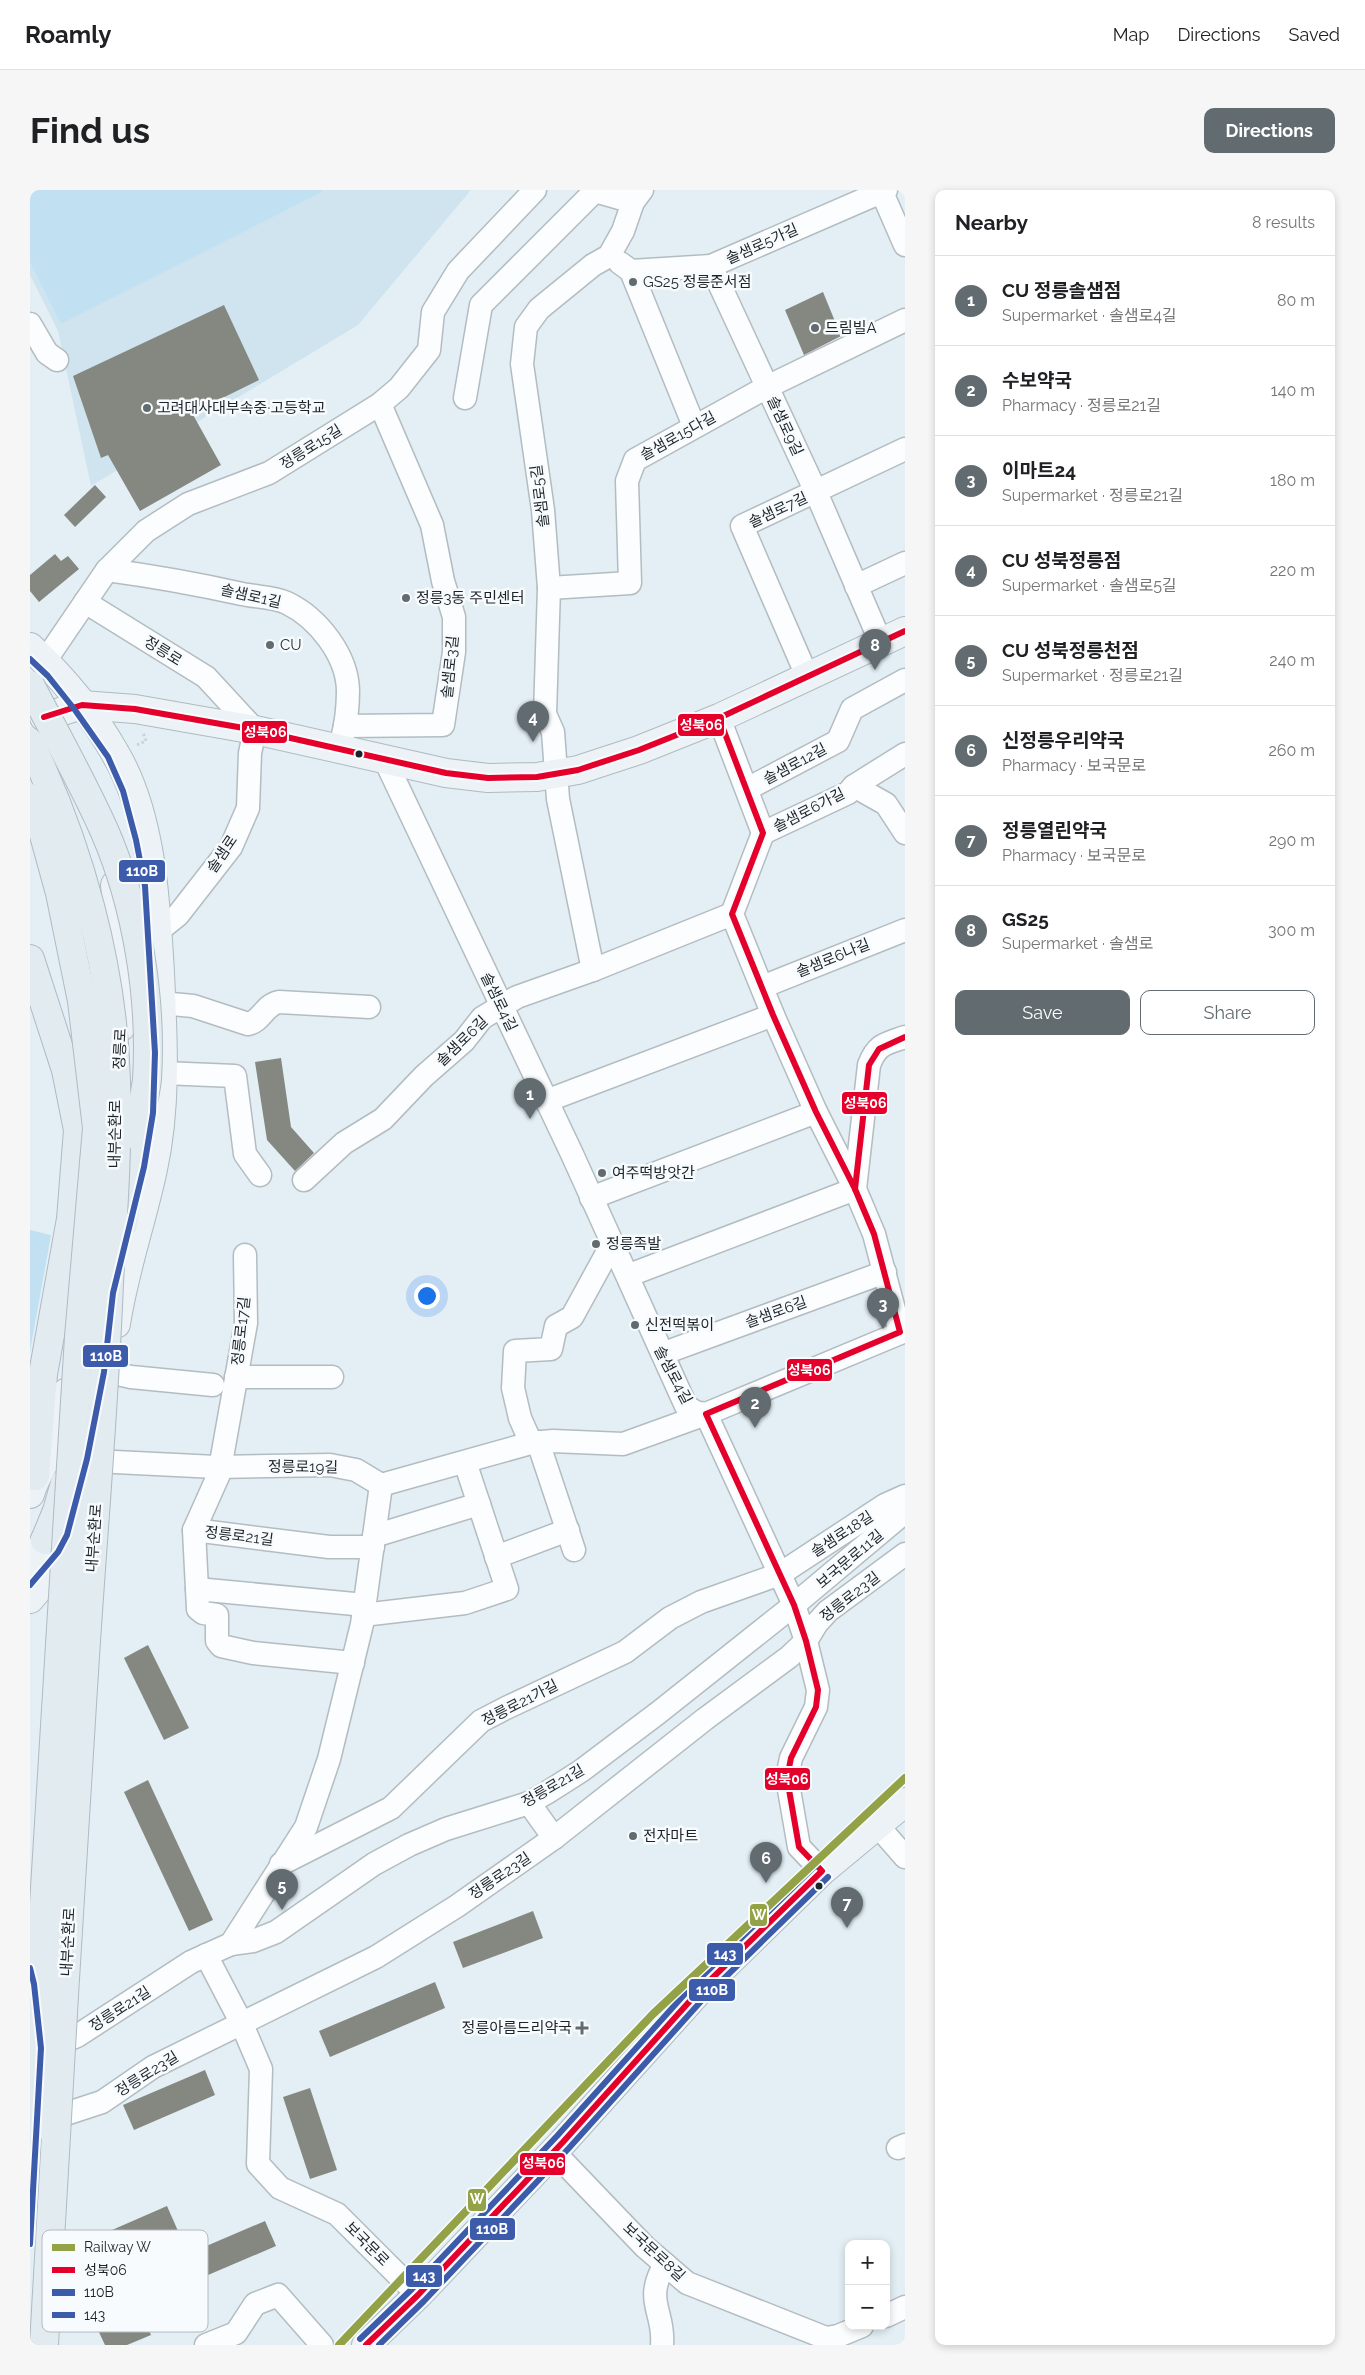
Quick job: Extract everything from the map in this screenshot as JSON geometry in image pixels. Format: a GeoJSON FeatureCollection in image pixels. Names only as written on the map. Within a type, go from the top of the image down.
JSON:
{"type":"FeatureCollection","features":[{"type":"Feature","properties":{"kind":"highway"},"geometry":{"type":"LineString","coordinates":[[30,685],[105,832],[131,915],[148,1012],[146,1081],[117,1265],[85,1415],[57,1511],[45,1540]]}},
{"type":"Feature","properties":{"kind":"highway","name":"내부순환로"},"geometry":{"type":"LineString","coordinates":[[30,744],[66,824],[86,889],[110,1007],[116,1078],[115,1166],[104,1401],[84,1672],[51,2230]]}},
{"type":"Feature","properties":{"kind":"highway","name":"내부순환로"},"geometry":{"type":"LineString","coordinates":[[30,798],[44,835],[60,893],[82,1001],[97,1128],[79,1337],[37,2126]]}},
{"type":"Feature","properties":{"kind":"highway"},"geometry":{"type":"LineString","coordinates":[[30,959],[66,1070],[78,1130],[71,1219],[43,1374],[33,1485]]}},
{"type":"Feature","properties":{"kind":"highway","name":"내부순환로"},"geometry":{"type":"LineString","coordinates":[[44,2345],[45,2332]]}},
{"type":"Feature","properties":{"kind":"main road"},"geometry":{"type":"LineString","coordinates":[[37,712],[82,705],[136,709],[255,730],[343,737],[385,760],[474,777],[508,778],[556,775],[578,770],[639,750],[719,718],[905,631]]}},
{"type":"Feature","properties":{"kind":"main road"},"geometry":{"type":"LineString","coordinates":[[30,1599],[70,1548],[78,1530],[113,1373],[121,1294],[153,1169],[162,1114],[172,1073],[161,1003],[154,885],[145,838],[131,788],[116,753],[82,705],[37,654]]}},
{"type":"Feature","properties":{"kind":"main road","name":"정릉로"},"geometry":{"type":"LineString","coordinates":[[33,1485],[61,1424],[67,1394],[84,1213],[97,1168],[120,1067],[122,1012],[120,926],[109,833],[82,767],[68,746],[37,712]]}},
{"type":"Feature","properties":{"kind":"main road"},"geometry":{"type":"LineString","coordinates":[[30,1577],[45,1540],[91,1474]]}},
{"type":"Feature","properties":{"kind":"main road"},"geometry":{"type":"LineString","coordinates":[[366,2345],[418,2295],[698,1992],[822,1871],[905,1802]]}},
{"type":"Feature","properties":{"kind":"main road"},"geometry":{"type":"LineString","coordinates":[[30,1935],[43,1982],[37,2126],[33,2345]]}},
{"type":"Feature","properties":{"kind":"street","name":"정릉로15길"},"geometry":{"type":"LineString","coordinates":[[37,654],[84,602],[107,570],[146,531],[188,504],[269,473],[380,404],[399,388],[429,350],[433,312],[458,271],[535,190]]}},
{"type":"Feature","properties":{"kind":"street","name":"솔샘로5길"},"geometry":{"type":"LineString","coordinates":[[465,398],[481,305],[593,191],[637,196],[623,231],[609,256],[593,266],[539,310],[526,327],[522,364],[543,510],[549,588],[545,714],[553,732],[556,775]]}},
{"type":"Feature","properties":{"kind":"street"},"geometry":{"type":"LineString","coordinates":[[883,191],[905,245]]}},
{"type":"Feature","properties":{"kind":"street","name":"솔샘로5가길"},"geometry":{"type":"LineString","coordinates":[[631,271],[711,266],[883,191]]}},
{"type":"Feature","properties":{"kind":"street"},"geometry":{"type":"LineString","coordinates":[[609,256],[631,271],[694,426]]}},
{"type":"Feature","properties":{"kind":"street","name":"솔샘로9길"},"geometry":{"type":"LineString","coordinates":[[711,266],[816,492],[881,643]]}},
{"type":"Feature","properties":{"kind":"street","name":"솔샘로15다길"},"geometry":{"type":"LineString","coordinates":[[549,588],[630,583],[627,481],[635,460],[766,387],[905,320]]}},
{"type":"Feature","properties":{"kind":"street"},"geometry":{"type":"LineString","coordinates":[[30,324],[47,353],[57,360]]}},
{"type":"Feature","properties":{"kind":"street","name":"솔샘로3길"},"geometry":{"type":"LineString","coordinates":[[343,737],[443,725],[454,652],[454,617],[443,581],[432,525],[380,404]]}},
{"type":"Feature","properties":{"kind":"street","name":"솔샘로7길"},"geometry":{"type":"LineString","coordinates":[[808,676],[742,526],[905,449]]}},
{"type":"Feature","properties":{"kind":"street"},"geometry":{"type":"LineString","coordinates":[[856,586],[905,563]]}},
{"type":"Feature","properties":{"kind":"street","name":"솔샘로1길"},"geometry":{"type":"LineString","coordinates":[[107,570],[180,580],[286,603],[312,620],[332,643],[341,664],[348,689],[343,737]]}},
{"type":"Feature","properties":{"kind":"street","name":"정릉로"},"geometry":{"type":"LineString","coordinates":[[84,602],[206,677],[255,730]]}},
{"type":"Feature","properties":{"kind":"street","name":"솔샘로12길"},"geometry":{"type":"LineString","coordinates":[[747,789],[838,741],[852,709],[905,680]]}},
{"type":"Feature","properties":{"kind":"street"},"geometry":{"type":"LineString","coordinates":[[231,1944],[306,1827],[329,1759],[364,1610],[381,1485],[534,1443],[553,1441],[623,1444],[706,1414],[902,1332],[874,1234],[855,1189],[816,1112],[773,1015],[732,914],[763,834],[719,718]]}},
{"type":"Feature","properties":{"kind":"street","name":"솔샘로"},"geometry":{"type":"LineString","coordinates":[[157,932],[178,915],[231,847],[248,808],[250,753],[255,730]]}},
{"type":"Feature","properties":{"kind":"street","name":"솔샘로6가길"},"geometry":{"type":"LineString","coordinates":[[763,834],[848,793],[854,786],[905,754]]}},
{"type":"Feature","properties":{"kind":"street","name":"솔샘로4길"},"geometry":{"type":"LineString","coordinates":[[385,760],[546,1101],[686,1406],[695,1412],[706,1414]]}},
{"type":"Feature","properties":{"kind":"street"},"geometry":{"type":"LineString","coordinates":[[556,775],[558,799],[593,970]]}},
{"type":"Feature","properties":{"kind":"street","name":"솔샘로6가길"},"geometry":{"type":"LineString","coordinates":[[854,786],[886,804],[903,826]]}},
{"type":"Feature","properties":{"kind":"street","name":"솔샘로6길"},"geometry":{"type":"LineString","coordinates":[[304,1180],[344,1143],[383,1119],[424,1076],[464,1040],[482,1018],[518,997],[593,970],[732,914]]}},
{"type":"Feature","properties":{"kind":"street","name":"솔샘로6나길"},"geometry":{"type":"LineString","coordinates":[[762,987],[905,930]]}},
{"type":"Feature","properties":{"kind":"street"},"geometry":{"type":"LineString","coordinates":[[161,1003],[198,1007],[248,1024],[256,1022],[268,1006],[279,1002],[369,1007]]}},
{"type":"Feature","properties":{"kind":"street"},"geometry":{"type":"LineString","coordinates":[[546,1101],[773,1015]]}},
{"type":"Feature","properties":{"kind":"street"},"geometry":{"type":"LineString","coordinates":[[855,1189],[869,1065],[875,1051],[884,1044],[905,1037]]}},
{"type":"Feature","properties":{"kind":"street"},"geometry":{"type":"LineString","coordinates":[[172,1073],[235,1076],[245,1154],[260,1175]]}},
{"type":"Feature","properties":{"kind":"street"},"geometry":{"type":"LineString","coordinates":[[591,1198],[816,1112]]}},
{"type":"Feature","properties":{"kind":"street"},"geometry":{"type":"LineString","coordinates":[[632,1274],[855,1189]]}},
{"type":"Feature","properties":{"kind":"street"},"geometry":{"type":"LineString","coordinates":[[496,1557],[571,1540],[534,1443],[520,1418],[513,1388],[515,1351],[551,1349],[556,1326],[572,1317],[612,1244]]}},
{"type":"Feature","properties":{"kind":"street","name":"정릉로17길"},"geometry":{"type":"LineString","coordinates":[[218,1467],[246,1323],[245,1256]]}},
{"type":"Feature","properties":{"kind":"street","name":"솔샘로6길"},"geometry":{"type":"LineString","coordinates":[[667,1352],[885,1272]]}},
{"type":"Feature","properties":{"kind":"street"},"geometry":{"type":"LineString","coordinates":[[113,1373],[131,1377],[213,1385]]}},
{"type":"Feature","properties":{"kind":"street","name":"정릉로17길"},"geometry":{"type":"LineString","coordinates":[[236,1377],[332,1377]]}},
{"type":"Feature","properties":{"kind":"street"},"geometry":{"type":"LineString","coordinates":[[706,1414],[794,1605],[806,1641],[818,1690],[816,1707],[791,1758],[787,1778],[799,1847],[822,1871]]}},
{"type":"Feature","properties":{"kind":"street"},"geometry":{"type":"LineString","coordinates":[[197,1589],[364,1610],[465,1603],[506,1589],[465,1462]]}},
{"type":"Feature","properties":{"kind":"street","name":"정릉로19길"},"geometry":{"type":"LineString","coordinates":[[91,1474],[177,1465],[218,1467],[330,1465],[356,1470],[381,1485]]}},
{"type":"Feature","properties":{"kind":"street"},"geometry":{"type":"LineString","coordinates":[[218,1467],[216,1483],[194,1530],[200,1611],[218,1616],[216,1641],[220,1646],[253,1653],[353,1663]]}},
{"type":"Feature","properties":{"kind":"street","name":"솔샘로18길"},"geometry":{"type":"LineString","coordinates":[[780,1574],[885,1505],[905,1496]]}},
{"type":"Feature","properties":{"kind":"street","name":"정릉로21길"},"geometry":{"type":"LineString","coordinates":[[194,1530],[328,1547],[373,1542],[479,1504]]}},
{"type":"Feature","properties":{"kind":"street","name":"보국문로11길"},"geometry":{"type":"LineString","coordinates":[[794,1605],[905,1512]]}},
{"type":"Feature","properties":{"kind":"street","name":"정릉로23길"},"geometry":{"type":"LineString","coordinates":[[37,2126],[102,2102],[153,2067],[376,1957],[457,1906],[554,1838],[806,1641],[817,1623],[828,1611],[905,1554]]}},
{"type":"Feature","properties":{"kind":"street","name":"정릉로21가길"},"geometry":{"type":"LineString","coordinates":[[281,1864],[391,1808],[481,1721],[625,1652],[670,1618],[701,1602],[780,1574]]}},
{"type":"Feature","properties":{"kind":"street","name":"정릉로21길"},"geometry":{"type":"LineString","coordinates":[[40,2050],[78,2036],[206,1955],[231,1944],[253,1941],[276,1932],[374,1864],[409,1845],[446,1829],[529,1803],[581,1771],[658,1713],[794,1605]]}},
{"type":"Feature","properties":{"kind":"street"},"geometry":{"type":"LineString","coordinates":[[529,1803],[554,1838]]}},
{"type":"Feature","properties":{"kind":"street"},"geometry":{"type":"LineString","coordinates":[[877,1826],[905,1857]]}},
{"type":"Feature","properties":{"kind":"street"},"geometry":{"type":"LineString","coordinates":[[206,1955],[241,2022]]}},
{"type":"Feature","properties":{"kind":"street","name":"보국문로"},"geometry":{"type":"LineString","coordinates":[[241,2022],[261,2069],[258,2164],[280,2188],[337,2214],[418,2295]]}},
{"type":"Feature","properties":{"kind":"street","name":"보국문로8길"},"geometry":{"type":"LineString","coordinates":[[553,2151],[645,2247],[687,2283],[811,2339],[838,2336],[852,2330]]}},
{"type":"Feature","properties":{"kind":"street"},"geometry":{"type":"LineString","coordinates":[[662,2345],[654,2298],[658,2276],[665,2264]]}},
{"type":"Feature","properties":{"kind":"street"},"geometry":{"type":"LineString","coordinates":[[206,2345],[236,2333],[255,2304],[278,2295],[322,2345]]}},
{"type":"Feature","properties":{"kind":"street"},"geometry":{"type":"LineString","coordinates":[[890,2314],[905,2307]]}},
{"type":"Feature","properties":{"kind":"path"},"geometry":{"type":"LineString","coordinates":[[137,745],[146,741],[143,732]]}},
{"type":"Feature","properties":{"kind":"shaded area","name":"고려대사대부속중·고등학교"},"geometry":{"type":"Polygon","coordinates":[[[30,190],[471,190],[358,325],[91,486],[58,331],[30,275],[30,190]]]}},
{"type":"Feature","properties":{"kind":"shaded area"},"geometry":{"type":"Polygon","coordinates":[[[30,190],[321,190],[322,192],[61,324],[30,262],[30,190]]]}},
{"type":"Feature","properties":{"kind":"shaded area"},"geometry":{"type":"Polygon","coordinates":[[[30,1230],[51,1235],[30,1351],[30,1230]]]}},
{"type":"Feature","properties":{"kind":"building","name":"드림빌A"},"geometry":{"type":"Polygon","coordinates":[[[823,292],[841,336],[804,355],[785,310],[823,292]]]}},
{"type":"Feature","properties":{"kind":"building"},"geometry":{"type":"Polygon","coordinates":[[[224,305],[259,380],[192,413],[221,465],[140,511],[108,455],[101,458],[73,376],[224,305]]]}},
{"type":"Feature","properties":{"kind":"building"},"geometry":{"type":"Polygon","coordinates":[[[95,485],[106,497],[75,527],[64,515],[95,485]]]}},
{"type":"Feature","properties":{"kind":"building"},"geometry":{"type":"Polygon","coordinates":[[[55,554],[61,561],[68,556],[79,569],[39,602],[30,591],[30,575],[55,554]]]}},
{"type":"Feature","properties":{"kind":"building"},"geometry":{"type":"Polygon","coordinates":[[[281,1058],[291,1127],[314,1153],[295,1171],[267,1140],[255,1062],[281,1058]]]}},
{"type":"Feature","properties":{"kind":"building"},"geometry":{"type":"Polygon","coordinates":[[[148,1645],[189,1728],[164,1740],[124,1658],[148,1645]]]}},
{"type":"Feature","properties":{"kind":"building"},"geometry":{"type":"Polygon","coordinates":[[[148,1780],[213,1920],[189,1931],[124,1792],[148,1780]]]}},
{"type":"Feature","properties":{"kind":"building"},"geometry":{"type":"Polygon","coordinates":[[[533,1911],[543,1938],[463,1968],[453,1942],[533,1911]]]}},
{"type":"Feature","properties":{"kind":"building"},"geometry":{"type":"Polygon","coordinates":[[[435,1982],[445,2008],[330,2057],[319,2031],[435,1982]]]}},
{"type":"Feature","properties":{"kind":"building"},"geometry":{"type":"Polygon","coordinates":[[[205,2070],[215,2095],[134,2130],[123,2105],[205,2070]]]}},
{"type":"Feature","properties":{"kind":"building"},"geometry":{"type":"Polygon","coordinates":[[[310,2088],[337,2170],[310,2179],[283,2097],[310,2088]]]}},
{"type":"Feature","properties":{"kind":"building"},"geometry":{"type":"Polygon","coordinates":[[[167,2206],[178,2230],[112,2230],[167,2206]]]}},
{"type":"Feature","properties":{"kind":"building"},"geometry":{"type":"Polygon","coordinates":[[[265,2221],[276,2246],[208,2275],[208,2245],[265,2221]]]}},
{"type":"Feature","properties":{"kind":"building"},"geometry":{"type":"Polygon","coordinates":[[[99,2332],[150,2332],[151,2335],[127,2345],[105,2345],[99,2332]]]}},
{"type":"Feature","properties":{"kind":"rail line","name":"W"},"geometry":{"type":"LineString","coordinates":[[339,2345],[653,2014],[905,1778]]}},
{"type":"Feature","properties":{"kind":"transit line","name":"성북06"},"geometry":{"type":"LineString","coordinates":[[44,717],[82,705],[135,709],[255,730],[446,773],[488,778],[537,777],[578,770],[639,750],[719,718],[905,631]]}},
{"type":"Feature","properties":{"kind":"transit line","name":"110B"},"geometry":{"type":"LineString","coordinates":[[30,659],[48,676],[75,710],[108,757],[123,791],[136,840],[145,886],[155,1053],[153,1113],[144,1167],[113,1293],[104,1372],[87,1459],[67,1535],[58,1552],[30,1585]]}},
{"type":"Feature","properties":{"kind":"transit line","name":"성북06"},"geometry":{"type":"LineString","coordinates":[[366,2345],[418,2295],[563,2142],[698,1992],[822,1871],[799,1847],[787,1778],[791,1758],[816,1707],[818,1690],[806,1641],[794,1605],[706,1414],[900,1332],[874,1234],[855,1189],[816,1112],[773,1015],[732,914],[763,833],[719,718]]}},
{"type":"Feature","properties":{"kind":"transit line","name":"성북06"},"geometry":{"type":"LineString","coordinates":[[855,1189],[869,1065],[879,1049],[905,1037]]}},
{"type":"Feature","properties":{"kind":"transit line","name":"143"},"geometry":{"type":"LineString","coordinates":[[360,2339],[412,2289],[557,2136],[692,1986],[816,1865]]}},
{"type":"Feature","properties":{"kind":"transit line","name":"110B"},"geometry":{"type":"LineString","coordinates":[[379,2345],[424,2301],[569,2148],[704,1998],[828,1877]]}},
{"type":"Feature","properties":{"kind":"transit line","name":"110B"},"geometry":{"type":"LineString","coordinates":[[30,1968],[34,1984],[41,2048],[30,2244]]}},
{"type":"Feature","properties":{"kind":"place","name":"GS25 정릉준서점"},"geometry":{"type":"Point","coordinates":[633,282]}},
{"type":"Feature","properties":{"kind":"place","name":"드림빌A"},"geometry":{"type":"Point","coordinates":[815,328]}},
{"type":"Feature","properties":{"kind":"place","name":"고려대사대부속중·고등학교"},"geometry":{"type":"Point","coordinates":[147,408]}},
{"type":"Feature","properties":{"kind":"place","name":"정릉3동 주민센터"},"geometry":{"type":"Point","coordinates":[406,598]}},
{"type":"Feature","properties":{"kind":"place","name":"CU"},"geometry":{"type":"Point","coordinates":[270,645]}},
{"type":"Feature","properties":{"kind":"place","name":"GS25"},"geometry":{"type":"Point","coordinates":[875,670]}},
{"type":"Feature","properties":{"kind":"place","name":"CU 성북정릉점"},"geometry":{"type":"Point","coordinates":[533,742]}},
{"type":"Feature","properties":{"kind":"place","name":"CU 정릉솔샘점"},"geometry":{"type":"Point","coordinates":[530,1119]}},
{"type":"Feature","properties":{"kind":"place","name":"여주떡방앗간"},"geometry":{"type":"Point","coordinates":[602,1173]}},
{"type":"Feature","properties":{"kind":"place","name":"정릉족발"},"geometry":{"type":"Point","coordinates":[596,1244]}},
{"type":"Feature","properties":{"kind":"place","name":"신전떡볶이"},"geometry":{"type":"Point","coordinates":[635,1325]}},
{"type":"Feature","properties":{"kind":"place","name":"이마트24"},"geometry":{"type":"Point","coordinates":[883,1329]}},
{"type":"Feature","properties":{"kind":"place","name":"수보약국"},"geometry":{"type":"Point","coordinates":[755,1428]}},
{"type":"Feature","properties":{"kind":"place","name":"전자마트"},"geometry":{"type":"Point","coordinates":[633,1836]}},
{"type":"Feature","properties":{"kind":"place","name":"신정릉우리약국"},"geometry":{"type":"Point","coordinates":[766,1883]}},
{"type":"Feature","properties":{"kind":"place","name":"CU 성북정릉천점"},"geometry":{"type":"Point","coordinates":[282,1910]}},
{"type":"Feature","properties":{"kind":"place","name":"정릉열린약국"},"geometry":{"type":"Point","coordinates":[847,1928]}},
{"type":"Feature","properties":{"kind":"place","name":"정릉아름드리약국"},"geometry":{"type":"Point","coordinates":[582,2028]}}]}
